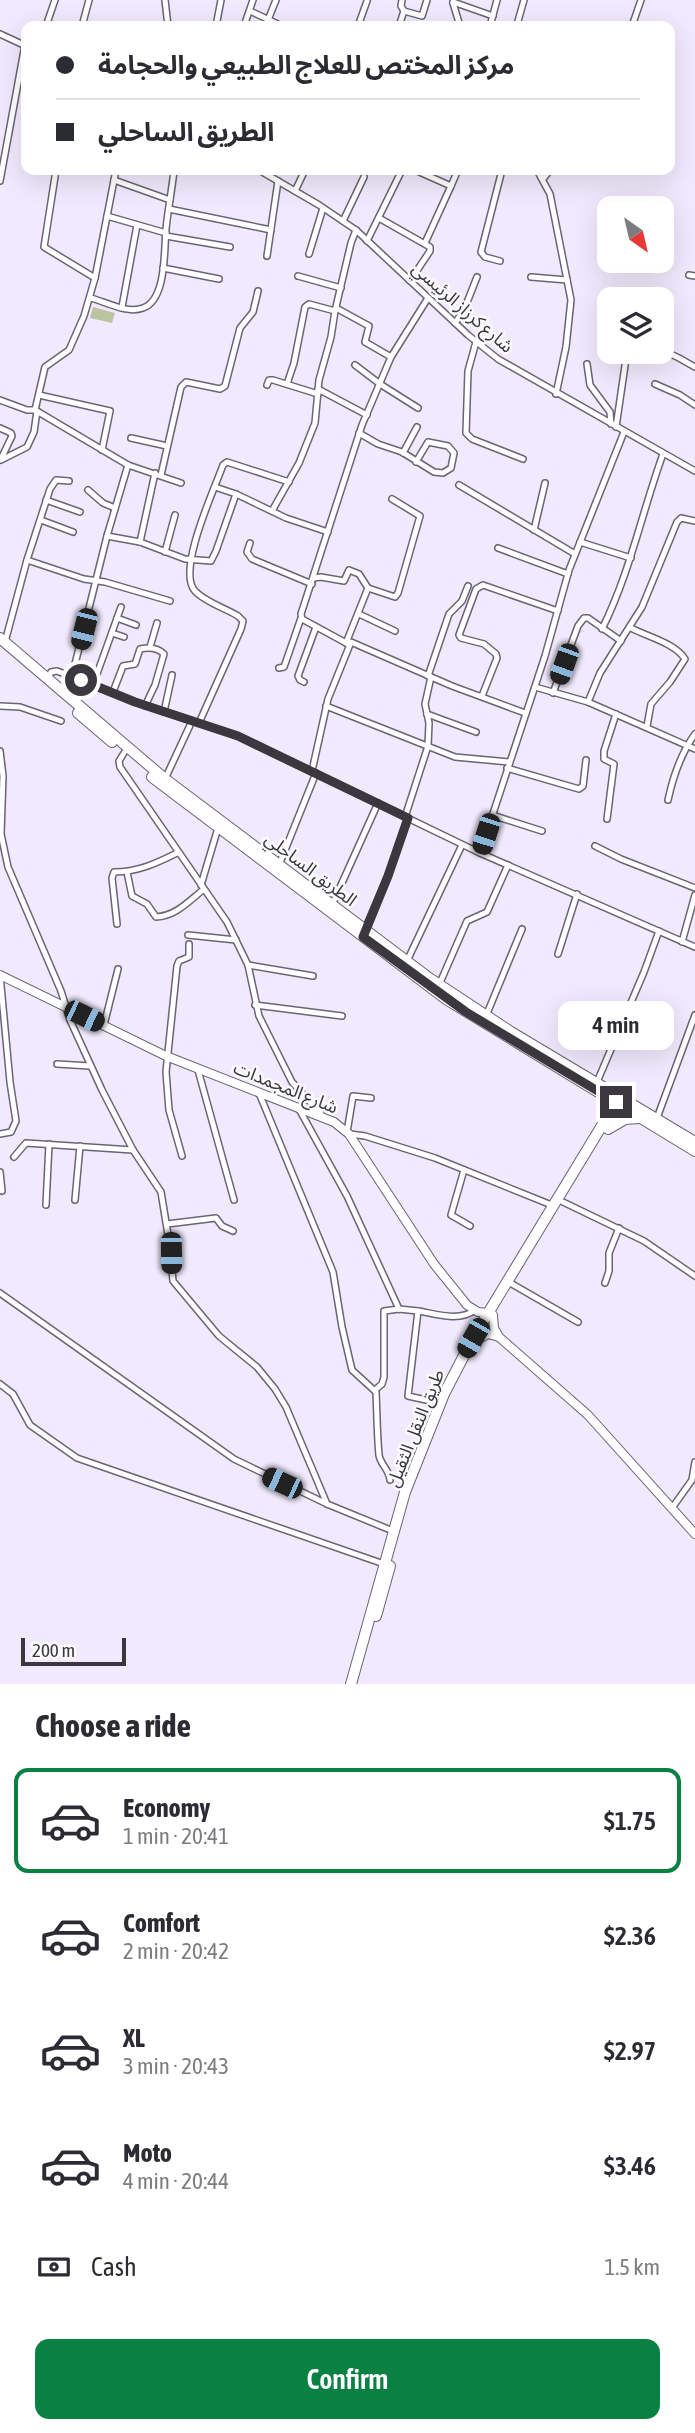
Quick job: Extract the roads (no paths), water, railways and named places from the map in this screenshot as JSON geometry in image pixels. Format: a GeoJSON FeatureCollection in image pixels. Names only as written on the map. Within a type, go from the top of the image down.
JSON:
{"type":"FeatureCollection","features":[{"type":"Feature","properties":{"kind":"highway","name":"الطريق الساحلي"},"geometry":{"type":"LineString","coordinates":[[2,642],[163,786],[364,933],[466,1012],[621,1101],[657,1118],[695,1142]]}},
{"type":"Feature","properties":{"kind":"highway","name":"الطريق الساحلي"},"geometry":{"type":"LineString","coordinates":[[47,682],[165,779],[332,905],[364,933],[594,1085]]}},
{"type":"Feature","properties":{"kind":"highway"},"geometry":{"type":"LineString","coordinates":[[594,1085],[604,1106],[606,1127],[625,1119],[643,1119]]}},
{"type":"Feature","properties":{"kind":"highway","name":"الطريق الساحلي"},"geometry":{"type":"LineString","coordinates":[[621,1101],[643,1119],[695,1151]]}},
{"type":"Feature","properties":{"kind":"highway","name":"طريق النقل الثقيل"},"geometry":{"type":"LineString","coordinates":[[356,1680],[415,1483],[447,1404],[491,1314],[621,1101]]}},
{"type":"Feature","properties":{"kind":"highway","name":"طريق النقل الثقيل"},"geometry":{"type":"LineString","coordinates":[[356,1680],[384,1564],[409,1481],[440,1403],[465,1352],[512,1284],[558,1204]]}},
{"type":"Feature","properties":{"kind":"main road","name":"شارع المجمدات"},"geometry":{"type":"LineString","coordinates":[[0,975],[198,1070],[323,1116],[348,1133],[434,1264],[464,1302],[475,1310]]}},
{"type":"Feature","properties":{"kind":"main road"},"geometry":{"type":"LineString","coordinates":[[475,1310],[491,1314],[499,1336],[588,1415],[695,1534]]}},
{"type":"Feature","properties":{"kind":"main road"},"geometry":{"type":"LineString","coordinates":[[480,1339],[488,1334],[499,1336]]}},
{"type":"Feature","properties":{"kind":"street"},"geometry":{"type":"LineString","coordinates":[[48,21],[55,0]]}},
{"type":"Feature","properties":{"kind":"street"},"geometry":{"type":"LineString","coordinates":[[83,21],[89,0]]}},
{"type":"Feature","properties":{"kind":"street"},"geometry":{"type":"LineString","coordinates":[[165,0],[167,21]]}},
{"type":"Feature","properties":{"kind":"street"},"geometry":{"type":"LineString","coordinates":[[217,21],[221,0]]}},
{"type":"Feature","properties":{"kind":"street"},"geometry":{"type":"LineString","coordinates":[[246,21],[253,0]]}},
{"type":"Feature","properties":{"kind":"street"},"geometry":{"type":"LineString","coordinates":[[250,11],[268,20],[276,0]]}},
{"type":"Feature","properties":{"kind":"street"},"geometry":{"type":"LineString","coordinates":[[401,21],[404,11],[402,0]]}},
{"type":"Feature","properties":{"kind":"street"},"geometry":{"type":"LineString","coordinates":[[404,11],[422,15],[427,0]]}},
{"type":"Feature","properties":{"kind":"street"},"geometry":{"type":"LineString","coordinates":[[492,21],[497,0]]}},
{"type":"Feature","properties":{"kind":"street"},"geometry":{"type":"LineString","coordinates":[[518,21],[524,0]]}},
{"type":"Feature","properties":{"kind":"street"},"geometry":{"type":"LineString","coordinates":[[634,21],[640,0]]}},
{"type":"Feature","properties":{"kind":"street"},"geometry":{"type":"LineString","coordinates":[[360,21],[367,1]]}},
{"type":"Feature","properties":{"kind":"street"},"geometry":{"type":"LineString","coordinates":[[453,1],[493,16]]}},
{"type":"Feature","properties":{"kind":"street"},"geometry":{"type":"LineString","coordinates":[[453,1],[459,21]]}},
{"type":"Feature","properties":{"kind":"street"},"geometry":{"type":"LineString","coordinates":[[0,34],[21,43]]}},
{"type":"Feature","properties":{"kind":"street"},"geometry":{"type":"LineString","coordinates":[[0,181],[21,71]]}},
{"type":"Feature","properties":{"kind":"street"},"geometry":{"type":"LineString","coordinates":[[55,175],[44,247],[95,278]]}},
{"type":"Feature","properties":{"kind":"street"},"geometry":{"type":"LineString","coordinates":[[0,461],[24,449],[34,432],[45,367],[69,350],[91,298],[115,175]]}},
{"type":"Feature","properties":{"kind":"street"},"geometry":{"type":"LineString","coordinates":[[91,298],[135,310],[148,306],[158,290],[163,268],[173,175]]}},
{"type":"Feature","properties":{"kind":"street","name":"شارع كرزاز الرئيسي"},"geometry":{"type":"LineString","coordinates":[[268,175],[356,230],[476,342],[511,367],[695,471]]}},
{"type":"Feature","properties":{"kind":"street"},"geometry":{"type":"LineString","coordinates":[[295,191],[303,175]]}},
{"type":"Feature","properties":{"kind":"street"},"geometry":{"type":"LineString","coordinates":[[368,241],[399,175]]}},
{"type":"Feature","properties":{"kind":"street"},"geometry":{"type":"LineString","coordinates":[[426,175],[451,186]]}},
{"type":"Feature","properties":{"kind":"street"},"geometry":{"type":"LineString","coordinates":[[425,243],[456,175]]}},
{"type":"Feature","properties":{"kind":"street"},"geometry":{"type":"LineString","coordinates":[[500,261],[485,257],[481,252],[501,175]]}},
{"type":"Feature","properties":{"kind":"street"},"geometry":{"type":"LineString","coordinates":[[540,175],[550,194],[570,300],[569,321],[556,394]]}},
{"type":"Feature","properties":{"kind":"street"},"geometry":{"type":"LineString","coordinates":[[543,179],[546,175]]}},
{"type":"Feature","properties":{"kind":"street"},"geometry":{"type":"LineString","coordinates":[[343,221],[364,177]]}},
{"type":"Feature","properties":{"kind":"street"},"geometry":{"type":"LineString","coordinates":[[114,180],[170,200]]}},
{"type":"Feature","properties":{"kind":"street"},"geometry":{"type":"LineString","coordinates":[[267,256],[278,181]]}},
{"type":"Feature","properties":{"kind":"street"},"geometry":{"type":"LineString","coordinates":[[309,254],[323,208]]}},
{"type":"Feature","properties":{"kind":"street"},"geometry":{"type":"LineString","coordinates":[[169,209],[271,230]]}},
{"type":"Feature","properties":{"kind":"street"},"geometry":{"type":"LineString","coordinates":[[107,216],[166,235],[230,247]]}},
{"type":"Feature","properties":{"kind":"street"},"geometry":{"type":"LineString","coordinates":[[379,218],[430,247],[410,281]]}},
{"type":"Feature","properties":{"kind":"street"},"geometry":{"type":"LineString","coordinates":[[122,307],[137,225]]}},
{"type":"Feature","properties":{"kind":"street"},"geometry":{"type":"LineString","coordinates":[[272,511],[302,456],[315,423],[318,391],[335,309],[356,230]]}},
{"type":"Feature","properties":{"kind":"street"},"geometry":{"type":"LineString","coordinates":[[163,268],[219,279]]}},
{"type":"Feature","properties":{"kind":"street"},"geometry":{"type":"LineString","coordinates":[[298,276],[341,288]]}},
{"type":"Feature","properties":{"kind":"street"},"geometry":{"type":"LineString","coordinates":[[531,276],[567,280]]}},
{"type":"Feature","properties":{"kind":"street"},"geometry":{"type":"LineString","coordinates":[[455,323],[464,310],[477,277]]}},
{"type":"Feature","properties":{"kind":"street"},"geometry":{"type":"LineString","coordinates":[[140,542],[183,384],[190,382],[220,389],[225,386],[240,328],[253,312],[258,291]]}},
{"type":"Feature","properties":{"kind":"street"},"geometry":{"type":"LineString","coordinates":[[279,668],[284,667],[301,618],[359,433],[391,357],[428,299]]}},
{"type":"Feature","properties":{"kind":"street"},"geometry":{"type":"LineString","coordinates":[[287,384],[293,368],[305,307],[309,304],[335,309],[369,326],[366,342],[391,357]]}},
{"type":"Feature","properties":{"kind":"street"},"geometry":{"type":"LineString","coordinates":[[476,342],[468,371],[466,433],[472,439],[523,459]]}},
{"type":"Feature","properties":{"kind":"street"},"geometry":{"type":"LineString","coordinates":[[674,356],[695,368]]}},
{"type":"Feature","properties":{"kind":"street"},"geometry":{"type":"LineString","coordinates":[[587,363],[590,386],[610,412],[613,426]]}},
{"type":"Feature","properties":{"kind":"street"},"geometry":{"type":"LineString","coordinates":[[613,426],[625,364]]}},
{"type":"Feature","properties":{"kind":"street"},"geometry":{"type":"LineString","coordinates":[[355,365],[418,408]]}},
{"type":"Feature","properties":{"kind":"street"},"geometry":{"type":"LineString","coordinates":[[267,385],[271,380],[318,391],[367,415]]}},
{"type":"Feature","properties":{"kind":"street"},"geometry":{"type":"LineString","coordinates":[[654,384],[695,405]]}},
{"type":"Feature","properties":{"kind":"street"},"geometry":{"type":"LineString","coordinates":[[39,395],[110,411],[102,450]]}},
{"type":"Feature","properties":{"kind":"street"},"geometry":{"type":"LineString","coordinates":[[0,401],[27,410],[36,410],[128,465],[181,483]]}},
{"type":"Feature","properties":{"kind":"street"},"geometry":{"type":"LineString","coordinates":[[403,453],[417,427]]}},
{"type":"Feature","properties":{"kind":"street"},"geometry":{"type":"LineString","coordinates":[[0,428],[12,434],[0,461]]}},
{"type":"Feature","properties":{"kind":"street"},"geometry":{"type":"LineString","coordinates":[[480,853],[535,687],[568,574],[624,432]]}},
{"type":"Feature","properties":{"kind":"street"},"geometry":{"type":"LineString","coordinates":[[359,433],[378,444],[403,453],[416,462],[435,472],[443,473],[451,468],[454,453],[448,446],[428,442],[416,462]]}},
{"type":"Feature","properties":{"kind":"street"},"geometry":{"type":"LineString","coordinates":[[131,438],[167,446]]}},
{"type":"Feature","properties":{"kind":"street"},"geometry":{"type":"LineString","coordinates":[[9,443],[24,449]]}},
{"type":"Feature","properties":{"kind":"street"},"geometry":{"type":"LineString","coordinates":[[602,629],[617,598],[631,558],[643,511],[663,454]]}},
{"type":"Feature","properties":{"kind":"street"},"geometry":{"type":"LineString","coordinates":[[199,723],[242,629],[243,621],[195,592],[190,579],[204,513],[223,465],[229,462],[289,482]]}},
{"type":"Feature","properties":{"kind":"street"},"geometry":{"type":"LineString","coordinates":[[72,676],[128,465]]}},
{"type":"Feature","properties":{"kind":"street"},"geometry":{"type":"LineString","coordinates":[[2,642],[54,481],[69,481]]}},
{"type":"Feature","properties":{"kind":"street"},"geometry":{"type":"LineString","coordinates":[[534,530],[545,482]]}},
{"type":"Feature","properties":{"kind":"street"},"geometry":{"type":"LineString","coordinates":[[459,485],[575,554]]}},
{"type":"Feature","properties":{"kind":"street"},"geometry":{"type":"LineString","coordinates":[[215,487],[328,532]]}},
{"type":"Feature","properties":{"kind":"street"},"geometry":{"type":"LineString","coordinates":[[88,490],[115,509]]}},
{"type":"Feature","properties":{"kind":"street"},"geometry":{"type":"LineString","coordinates":[[107,536],[140,542],[192,560],[211,561],[236,494]]}},
{"type":"Feature","properties":{"kind":"street"},"geometry":{"type":"LineString","coordinates":[[250,543],[247,552],[252,559],[313,581],[321,577],[342,581],[349,570],[359,574],[368,588],[391,597],[397,596],[420,518],[392,499]]}},
{"type":"Feature","properties":{"kind":"street"},"geometry":{"type":"LineString","coordinates":[[47,500],[80,512]]}},
{"type":"Feature","properties":{"kind":"street"},"geometry":{"type":"LineString","coordinates":[[165,552],[175,515]]}},
{"type":"Feature","properties":{"kind":"street"},"geometry":{"type":"LineString","coordinates":[[588,702],[600,673],[631,628],[677,522],[681,518],[695,521]]}},
{"type":"Feature","properties":{"kind":"street"},"geometry":{"type":"LineString","coordinates":[[41,520],[74,532]]}},
{"type":"Feature","properties":{"kind":"street"},"geometry":{"type":"LineString","coordinates":[[580,542],[631,558]]}},
{"type":"Feature","properties":{"kind":"street"},"geometry":{"type":"LineString","coordinates":[[498,548],[568,574]]}},
{"type":"Feature","properties":{"kind":"street"},"geometry":{"type":"LineString","coordinates":[[27,560],[170,601]]}},
{"type":"Feature","properties":{"kind":"street"},"geometry":{"type":"LineString","coordinates":[[482,696],[497,658],[496,654],[490,648],[458,635],[478,587],[483,585],[558,611]]}},
{"type":"Feature","properties":{"kind":"street"},"geometry":{"type":"LineString","coordinates":[[364,933],[388,876],[428,746],[429,723],[425,701],[430,677],[450,614],[462,601],[468,586]]}},
{"type":"Feature","properties":{"kind":"street"},"geometry":{"type":"LineString","coordinates":[[279,865],[314,772],[326,706],[368,588]]}},
{"type":"Feature","properties":{"kind":"street"},"geometry":{"type":"LineString","coordinates":[[93,685],[121,607]]}},
{"type":"Feature","properties":{"kind":"street"},"geometry":{"type":"LineString","coordinates":[[359,614],[395,631]]}},
{"type":"Feature","properties":{"kind":"street"},"geometry":{"type":"LineString","coordinates":[[117,618],[136,625]]}},
{"type":"Feature","properties":{"kind":"street"},"geometry":{"type":"LineString","coordinates":[[301,618],[347,644],[354,643],[430,677],[525,713]]}},
{"type":"Feature","properties":{"kind":"street"},"geometry":{"type":"LineString","coordinates":[[553,693],[580,621],[588,618],[621,642]]}},
{"type":"Feature","properties":{"kind":"street"},"geometry":{"type":"LineString","coordinates":[[150,647],[158,622]]}},
{"type":"Feature","properties":{"kind":"street"},"geometry":{"type":"LineString","coordinates":[[304,682],[298,676],[317,627]]}},
{"type":"Feature","properties":{"kind":"street"},"geometry":{"type":"LineString","coordinates":[[631,628],[654,640],[674,646],[685,659],[651,704],[647,726]]}},
{"type":"Feature","properties":{"kind":"street"},"geometry":{"type":"LineString","coordinates":[[112,633],[124,637]]}},
{"type":"Feature","properties":{"kind":"street"},"geometry":{"type":"LineString","coordinates":[[113,692],[123,666],[135,664],[139,650],[150,647],[164,654],[155,685],[145,706]]}},
{"type":"Feature","properties":{"kind":"street"},"geometry":{"type":"LineString","coordinates":[[47,682],[53,671],[72,676],[145,706],[238,736],[462,845],[695,947]]}},
{"type":"Feature","properties":{"kind":"street"},"geometry":{"type":"LineString","coordinates":[[164,712],[172,675]]}},
{"type":"Feature","properties":{"kind":"street"},"geometry":{"type":"LineString","coordinates":[[535,687],[588,702],[695,749]]}},
{"type":"Feature","properties":{"kind":"street"},"geometry":{"type":"LineString","coordinates":[[0,706],[20,707],[61,721]]}},
{"type":"Feature","properties":{"kind":"street"},"geometry":{"type":"LineString","coordinates":[[326,706],[455,757],[508,765],[579,789],[583,786],[586,760]]}},
{"type":"Feature","properties":{"kind":"street"},"geometry":{"type":"LineString","coordinates":[[427,714],[476,732]]}},
{"type":"Feature","properties":{"kind":"street"},"geometry":{"type":"LineString","coordinates":[[607,820],[614,765],[604,759],[604,751],[617,714]]}},
{"type":"Feature","properties":{"kind":"street"},"geometry":{"type":"LineString","coordinates":[[165,779],[192,721]]}},
{"type":"Feature","properties":{"kind":"street"},"geometry":{"type":"LineString","coordinates":[[668,800],[687,744],[695,734]]}},
{"type":"Feature","properties":{"kind":"street"},"geometry":{"type":"LineString","coordinates":[[0,751],[3,776],[1,834],[4,853],[90,1066],[133,1150],[158,1185],[163,1198],[171,1273],[175,1284],[219,1336],[254,1364],[275,1390],[286,1407],[327,1504]]}},
{"type":"Feature","properties":{"kind":"street"},"geometry":{"type":"LineString","coordinates":[[124,753],[119,761],[120,766],[177,853],[227,922],[248,965],[255,1005],[292,1082],[323,1116]]}},
{"type":"Feature","properties":{"kind":"street"},"geometry":{"type":"LineString","coordinates":[[332,905],[378,803]]}},
{"type":"Feature","properties":{"kind":"street"},"geometry":{"type":"LineString","coordinates":[[492,815],[542,831]]}},
{"type":"Feature","properties":{"kind":"street"},"geometry":{"type":"LineString","coordinates":[[127,872],[133,898],[148,904],[156,916],[165,916],[179,910],[202,887],[218,828]]}},
{"type":"Feature","properties":{"kind":"street"},"geometry":{"type":"LineString","coordinates":[[407,961],[462,845]]}},
{"type":"Feature","properties":{"kind":"street"},"geometry":{"type":"LineString","coordinates":[[595,846],[695,888]]}},
{"type":"Feature","properties":{"kind":"street"},"geometry":{"type":"LineString","coordinates":[[117,925],[112,878],[114,872],[127,872],[156,864],[177,853]]}},
{"type":"Feature","properties":{"kind":"street"},"geometry":{"type":"LineString","coordinates":[[439,985],[467,921],[487,912],[508,865]]}},
{"type":"Feature","properties":{"kind":"street"},"geometry":{"type":"LineString","coordinates":[[558,954],[577,894]]}},
{"type":"Feature","properties":{"kind":"street"},"geometry":{"type":"LineString","coordinates":[[682,942],[695,895]]}},
{"type":"Feature","properties":{"kind":"street"},"geometry":{"type":"LineString","coordinates":[[486,1016],[522,929]]}},
{"type":"Feature","properties":{"kind":"street"},"geometry":{"type":"LineString","coordinates":[[594,1085],[640,983],[659,931]]}},
{"type":"Feature","properties":{"kind":"street"},"geometry":{"type":"LineString","coordinates":[[188,935],[236,940]]}},
{"type":"Feature","properties":{"kind":"street"},"geometry":{"type":"LineString","coordinates":[[182,1156],[169,1110],[166,1056],[177,966],[179,961],[190,957],[189,944]]}},
{"type":"Feature","properties":{"kind":"street"},"geometry":{"type":"LineString","coordinates":[[248,965],[313,976]]}},
{"type":"Feature","properties":{"kind":"street"},"geometry":{"type":"LineString","coordinates":[[104,1025],[118,969]]}},
{"type":"Feature","properties":{"kind":"street"},"geometry":{"type":"LineString","coordinates":[[0,975],[16,1121],[11,1132],[0,1134]]}},
{"type":"Feature","properties":{"kind":"street"},"geometry":{"type":"LineString","coordinates":[[255,1005],[342,1016]]}},
{"type":"Feature","properties":{"kind":"street"},"geometry":{"type":"LineString","coordinates":[[657,1118],[695,1015]]}},
{"type":"Feature","properties":{"kind":"street"},"geometry":{"type":"LineString","coordinates":[[57,1064],[90,1066]]}},
{"type":"Feature","properties":{"kind":"street"},"geometry":{"type":"LineString","coordinates":[[198,1070],[234,1200]]}},
{"type":"Feature","properties":{"kind":"street"},"geometry":{"type":"LineString","coordinates":[[259,1093],[333,1272],[352,1370],[375,1390],[379,1458],[389,1472],[390,1480]]}},
{"type":"Feature","properties":{"kind":"street"},"geometry":{"type":"LineString","coordinates":[[371,1098],[353,1096],[348,1133],[424,1154],[619,1228],[658,1249],[695,1276]]}},
{"type":"Feature","properties":{"kind":"street"},"geometry":{"type":"LineString","coordinates":[[299,1108],[347,1196],[400,1309]]}},
{"type":"Feature","properties":{"kind":"street"},"geometry":{"type":"LineString","coordinates":[[14,1157],[26,1143],[133,1150]]}},
{"type":"Feature","properties":{"kind":"street"},"geometry":{"type":"LineString","coordinates":[[46,1205],[49,1144]]}},
{"type":"Feature","properties":{"kind":"street"},"geometry":{"type":"LineString","coordinates":[[75,1200],[80,1146]]}},
{"type":"Feature","properties":{"kind":"street"},"geometry":{"type":"LineString","coordinates":[[464,1170],[451,1215],[470,1226]]}},
{"type":"Feature","properties":{"kind":"street"},"geometry":{"type":"LineString","coordinates":[[0,1172],[2,1191]]}},
{"type":"Feature","properties":{"kind":"street"},"geometry":{"type":"LineString","coordinates":[[167,1224],[216,1218],[222,1226],[233,1231]]}},
{"type":"Feature","properties":{"kind":"street"},"geometry":{"type":"LineString","coordinates":[[605,1283],[609,1271],[608,1253],[619,1228]]}},
{"type":"Feature","properties":{"kind":"street"},"geometry":{"type":"LineString","coordinates":[[512,1284],[578,1322]]}},
{"type":"Feature","properties":{"kind":"street"},"geometry":{"type":"LineString","coordinates":[[0,1293],[234,1459],[327,1504],[394,1531]]}},
{"type":"Feature","properties":{"kind":"street"},"geometry":{"type":"LineString","coordinates":[[375,1390],[382,1384],[384,1377],[383,1313],[400,1309],[460,1317],[475,1310]]}},
{"type":"Feature","properties":{"kind":"street"},"geometry":{"type":"LineString","coordinates":[[418,1311],[408,1396],[440,1403]]}},
{"type":"Feature","properties":{"kind":"street"},"geometry":{"type":"LineString","coordinates":[[0,1384],[13,1394],[30,1425],[77,1458],[384,1564]]}},
{"type":"Feature","properties":{"kind":"street"},"geometry":{"type":"LineString","coordinates":[[672,1508],[692,1480],[695,1462]]}}]}
